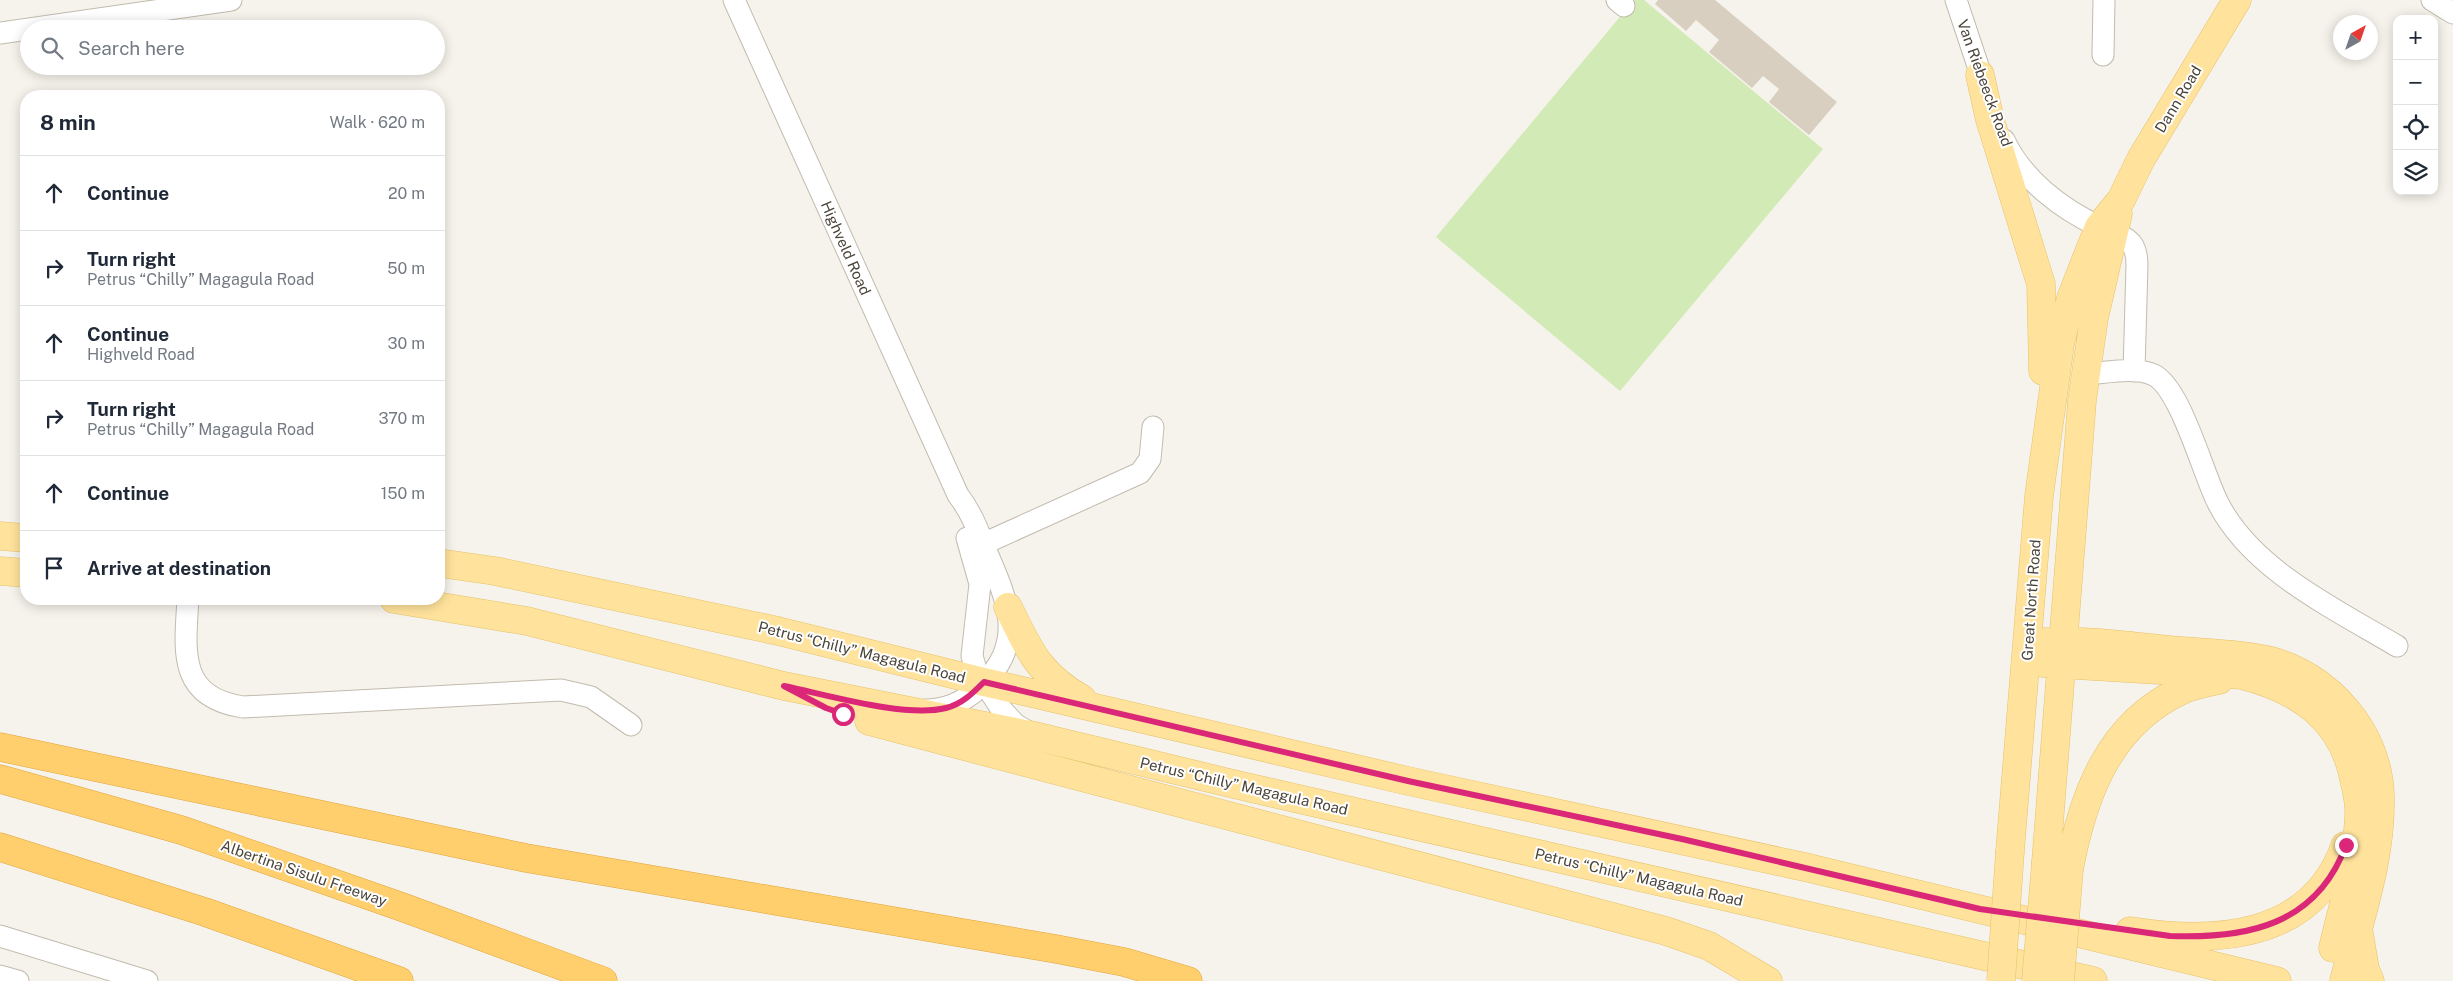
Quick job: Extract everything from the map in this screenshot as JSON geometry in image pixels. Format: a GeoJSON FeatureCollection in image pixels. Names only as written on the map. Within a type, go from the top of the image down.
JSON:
{"type":"FeatureCollection","features":[{"type":"Feature","properties":{"kind":"highway"},"geometry":{"type":"LineString","coordinates":[[0,747],[526,858],[1056,949],[1124,962],[1188,981]]}},
{"type":"Feature","properties":{"kind":"highway","name":"Albertina Sisulu Freeway"},"geometry":{"type":"LineString","coordinates":[[0,780],[181,830],[402,907],[603,981]]}},
{"type":"Feature","properties":{"kind":"highway"},"geometry":{"type":"LineString","coordinates":[[0,847],[205,912],[399,981]]}},
{"type":"Feature","properties":{"kind":"main road","name":"Dann Road"},"geometry":{"type":"LineString","coordinates":[[2107,230],[2142,159],[2237,0]]}},
{"type":"Feature","properties":{"kind":"main road"},"geometry":{"type":"LineString","coordinates":[[1980,75],[1990,120],[2041,284],[2043,412],[2047,427]]}},
{"type":"Feature","properties":{"kind":"main road"},"geometry":{"type":"LineString","coordinates":[[2060,981],[2057,866],[2062,652],[2086,374],[2107,230]]}},
{"type":"Feature","properties":{"kind":"main road","name":"Great North Road"},"geometry":{"type":"LineString","coordinates":[[2001,981],[2026,652],[2047,427],[2064,325],[2072,298],[2107,230]]}},
{"type":"Feature","properties":{"kind":"main road"},"geometry":{"type":"LineString","coordinates":[[0,536],[20,538]]}},
{"type":"Feature","properties":{"kind":"main road","name":"Petrus “Chilly” Magagula Road"},"geometry":{"type":"LineString","coordinates":[[445,564],[495,572],[778,631],[1101,710],[1427,785],[1682,839],[2276,981]]}},
{"type":"Feature","properties":{"kind":"main road"},"geometry":{"type":"LineString","coordinates":[[0,571],[20,572]]}},
{"type":"Feature","properties":{"kind":"main road","name":"Petrus “Chilly” Magagula Road"},"geometry":{"type":"LineString","coordinates":[[430,605],[526,621],[784,686],[1035,736],[1235,784],[2093,981]]}},
{"type":"Feature","properties":{"kind":"main road"},"geometry":{"type":"LineString","coordinates":[[1008,607],[1022,636],[1047,675],[1062,688],[1101,710]]}},
{"type":"Feature","properties":{"kind":"main road"},"geometry":{"type":"LineString","coordinates":[[2026,652],[2266,660],[2306,675],[2344,706],[2356,723],[2369,748],[2377,770],[2380,793],[2376,849],[2344,981]]}},
{"type":"Feature","properties":{"kind":"main road"},"geometry":{"type":"LineString","coordinates":[[2062,652],[2242,674],[2273,683],[2290,692],[2308,702],[2324,718],[2350,761],[2359,816],[2355,853],[2325,981]]}},
{"type":"Feature","properties":{"kind":"main road"},"geometry":{"type":"LineString","coordinates":[[2036,981],[2057,866],[2106,759],[2128,730],[2146,713],[2183,690],[2242,674]]}},
{"type":"Feature","properties":{"kind":"main road"},"geometry":{"type":"LineString","coordinates":[[784,686],[826,708],[843,714],[1666,931],[1709,946],[1768,981]]}},
{"type":"Feature","properties":{"kind":"main road"},"geometry":{"type":"LineString","coordinates":[[1980,909],[2170,936],[2202,937],[2257,929],[2283,919],[2305,905],[2337,869],[2348,838],[2356,791]]}},
{"type":"Feature","properties":{"kind":"main road"},"geometry":{"type":"LineString","coordinates":[[2357,928],[2365,969],[2370,981]]}},
{"type":"Feature","properties":{"kind":"street"},"geometry":{"type":"LineString","coordinates":[[89,20],[227,0]]}},
{"type":"Feature","properties":{"kind":"street","name":"Highveld Road"},"geometry":{"type":"LineString","coordinates":[[734,0],[958,496],[969,509],[1008,607],[1009,624],[1001,662],[984,682],[971,695],[948,707],[907,711]]}},
{"type":"Feature","properties":{"kind":"street","name":"Van Riebeeck Road"},"geometry":{"type":"LineString","coordinates":[[1956,0],[1980,75],[2011,156],[2037,186],[2107,230],[2130,242],[2137,256],[2134,372]]}},
{"type":"Feature","properties":{"kind":"street"},"geometry":{"type":"LineString","coordinates":[[2103,56],[2104,0]]}},
{"type":"Feature","properties":{"kind":"street"},"geometry":{"type":"LineString","coordinates":[[2432,0],[2453,14]]}},
{"type":"Feature","properties":{"kind":"street"},"geometry":{"type":"LineString","coordinates":[[0,33],[20,30]]}},
{"type":"Feature","properties":{"kind":"street"},"geometry":{"type":"LineString","coordinates":[[2086,374],[2134,372],[2153,375],[2163,383],[2183,417],[2218,503],[2231,524],[2255,552],[2307,593],[2397,646]]}},
{"type":"Feature","properties":{"kind":"street"},"geometry":{"type":"LineString","coordinates":[[983,544],[1140,473],[1150,459],[1153,427]]}},
{"type":"Feature","properties":{"kind":"street","name":"Highveld Road"},"geometry":{"type":"LineString","coordinates":[[958,496],[958,516],[976,563],[980,584],[972,656],[976,670],[1002,710],[1016,724],[1035,736]]}},
{"type":"Feature","properties":{"kind":"street"},"geometry":{"type":"LineString","coordinates":[[188,605],[186,636],[188,670],[196,684],[227,705],[243,707],[560,690],[591,698],[631,725]]}},
{"type":"Feature","properties":{"kind":"street"},"geometry":{"type":"LineString","coordinates":[[0,936],[147,981]]}},
{"type":"Feature","properties":{"kind":"street"},"geometry":{"type":"LineString","coordinates":[[0,976],[18,981]]}},
{"type":"Feature","properties":{"kind":"green space"},"geometry":{"type":"Polygon","coordinates":[[[1634,0],[1644,0],[1823,149],[1620,391],[1436,237],[1634,0]]]}},
{"type":"Feature","properties":{"kind":"building"},"geometry":{"type":"Polygon","coordinates":[[[1658,0],[1715,0],[1837,102],[1809,135],[1769,102],[1779,89],[1763,76],[1752,88],[1709,52],[1719,40],[1696,20],[1686,31],[1655,4],[1658,0]]]}},
{"type":"Feature","properties":{"kind":"route"},"geometry":{"type":"LineString","coordinates":[[843,714],[826,708],[784,686],[907,711],[934,710],[948,707],[971,695],[984,682],[1408,781],[1682,839],[1980,909],[2170,936],[2202,937],[2230,935],[2257,929],[2283,919],[2305,905],[2321,889],[2337,869],[2346,845]]}}]}
